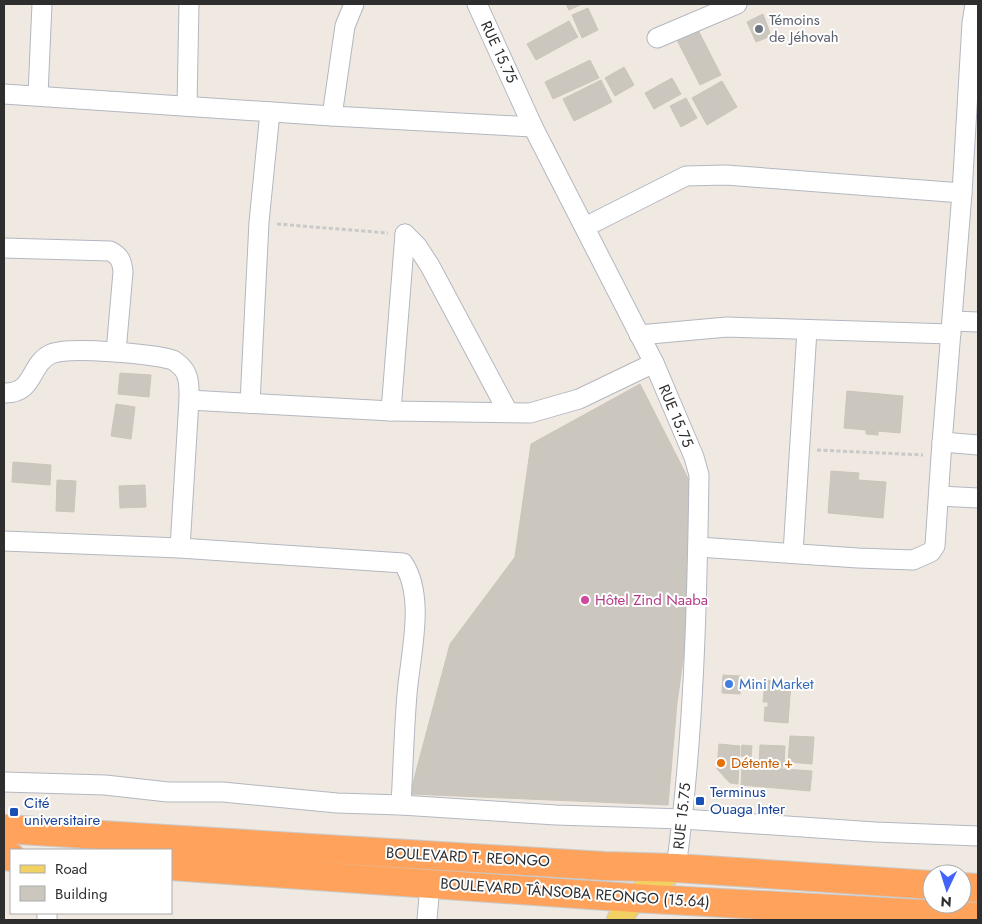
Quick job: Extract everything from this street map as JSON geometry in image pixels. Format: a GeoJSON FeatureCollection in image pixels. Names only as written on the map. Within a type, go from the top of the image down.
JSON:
{"type":"FeatureCollection","features":[{"type":"Feature","properties":{"kind":"highway","name":"BOULEVARD T. REONGO"},"geometry":{"type":"LineString","coordinates":[[4,829],[594,865],[676,868],[922,884]]}},
{"type":"Feature","properties":{"kind":"highway","name":"BOULEVARD TÂNSOBA REONGO (15.64)"},"geometry":{"type":"LineString","coordinates":[[172,866],[430,884],[629,913],[978,917]]}},
{"type":"Feature","properties":{"kind":"main road"},"geometry":{"type":"LineString","coordinates":[[629,913],[676,868]]}},
{"type":"Feature","properties":{"kind":"street"},"geometry":{"type":"LineString","coordinates":[[38,95],[42,4]]}},
{"type":"Feature","properties":{"kind":"street"},"geometry":{"type":"LineString","coordinates":[[187,106],[189,4]]}},
{"type":"Feature","properties":{"kind":"street"},"geometry":{"type":"LineString","coordinates":[[332,116],[345,26],[354,4]]}},
{"type":"Feature","properties":{"kind":"street","name":"RUE 15.75"},"geometry":{"type":"LineString","coordinates":[[477,4],[533,127],[654,363],[694,457],[699,475],[698,547],[689,744],[683,819],[676,868]]}},
{"type":"Feature","properties":{"kind":"street"},"geometry":{"type":"LineString","coordinates":[[657,38],[736,4]]}},
{"type":"Feature","properties":{"kind":"street"},"geometry":{"type":"LineString","coordinates":[[698,547],[913,560],[931,552],[935,546],[962,193],[971,32],[975,4]]}},
{"type":"Feature","properties":{"kind":"street"},"geometry":{"type":"LineString","coordinates":[[4,94],[332,116],[533,127]]}},
{"type":"Feature","properties":{"kind":"street"},"geometry":{"type":"LineString","coordinates":[[250,403],[259,222],[270,112]]}},
{"type":"Feature","properties":{"kind":"street"},"geometry":{"type":"LineString","coordinates":[[585,226],[686,176],[726,175],[962,193]]}},
{"type":"Feature","properties":{"kind":"street"},"geometry":{"type":"LineString","coordinates":[[391,411],[405,234]]}},
{"type":"Feature","properties":{"kind":"street"},"geometry":{"type":"LineString","coordinates":[[405,234],[417,246],[430,266],[508,412]]}},
{"type":"Feature","properties":{"kind":"street"},"geometry":{"type":"LineString","coordinates":[[4,248],[110,251],[117,254],[122,262],[124,272],[116,352]]}},
{"type":"Feature","properties":{"kind":"street"},"geometry":{"type":"LineString","coordinates":[[639,335],[727,326],[807,330],[952,328],[978,322]]}},
{"type":"Feature","properties":{"kind":"street"},"geometry":{"type":"LineString","coordinates":[[793,553],[807,330]]}},
{"type":"Feature","properties":{"kind":"street"},"geometry":{"type":"LineString","coordinates":[[4,393],[24,387],[32,378],[38,363],[51,354],[63,352],[116,352],[174,361],[184,370],[188,380],[189,400],[180,548]]}},
{"type":"Feature","properties":{"kind":"street"},"geometry":{"type":"LineString","coordinates":[[189,400],[391,411],[530,413],[579,398],[654,363]]}},
{"type":"Feature","properties":{"kind":"street"},"geometry":{"type":"LineString","coordinates":[[941,449],[978,445]]}},
{"type":"Feature","properties":{"kind":"street"},"geometry":{"type":"LineString","coordinates":[[939,496],[978,498]]}},
{"type":"Feature","properties":{"kind":"street"},"geometry":{"type":"LineString","coordinates":[[4,541],[180,548],[403,563],[410,573],[413,587],[414,614],[401,805]]}},
{"type":"Feature","properties":{"kind":"street"},"geometry":{"type":"LineString","coordinates":[[4,782],[105,786],[168,792],[223,792],[337,803],[401,805],[556,815],[683,819],[875,832],[978,836]]}},
{"type":"Feature","properties":{"kind":"street"},"geometry":{"type":"LineString","coordinates":[[427,920],[430,884]]}},
{"type":"Feature","properties":{"kind":"path"},"geometry":{"type":"LineString","coordinates":[[259,222],[405,234]]}},
{"type":"Feature","properties":{"kind":"path"},"geometry":{"type":"LineString","coordinates":[[800,449],[941,449]]}},
{"type":"Feature","properties":{"kind":"building"},"geometry":{"type":"Polygon","coordinates":[[[566,4],[582,4],[569,10],[566,4]]]}},
{"type":"Feature","properties":{"kind":"building"},"geometry":{"type":"Polygon","coordinates":[[[588,8],[598,30],[582,38],[572,15],[588,8]]]}},
{"type":"Feature","properties":{"kind":"building","name":"Témoins de Jéhovah"},"geometry":{"type":"Polygon","coordinates":[[[763,14],[771,36],[756,42],[747,22],[763,14]]]}},
{"type":"Feature","properties":{"kind":"building"},"geometry":{"type":"Polygon","coordinates":[[[569,21],[578,37],[536,60],[527,44],[569,21]]]}},
{"type":"Feature","properties":{"kind":"building"},"geometry":{"type":"Polygon","coordinates":[[[698,30],[721,75],[700,85],[677,40],[698,30]]]}},
{"type":"Feature","properties":{"kind":"building"},"geometry":{"type":"Polygon","coordinates":[[[590,60],[599,78],[553,99],[545,82],[590,60]]]}},
{"type":"Feature","properties":{"kind":"building"},"geometry":{"type":"Polygon","coordinates":[[[624,67],[634,85],[615,96],[605,78],[624,67]]]}},
{"type":"Feature","properties":{"kind":"building"},"geometry":{"type":"Polygon","coordinates":[[[672,78],[681,94],[654,109],[645,93],[672,78]]]}},
{"type":"Feature","properties":{"kind":"building"},"geometry":{"type":"Polygon","coordinates":[[[601,80],[612,102],[574,121],[563,99],[601,80]]]}},
{"type":"Feature","properties":{"kind":"building"},"geometry":{"type":"Polygon","coordinates":[[[722,81],[737,107],[707,125],[692,98],[722,81]]]}},
{"type":"Feature","properties":{"kind":"building"},"geometry":{"type":"Polygon","coordinates":[[[686,98],[697,118],[681,127],[670,106],[686,98]]]}},
{"type":"Feature","properties":{"kind":"building"},"geometry":{"type":"Polygon","coordinates":[[[120,373],[151,375],[149,397],[118,394],[120,373]]]}},
{"type":"Feature","properties":{"kind":"building","name":"Hôtel Zind Naaba"},"geometry":{"type":"Polygon","coordinates":[[[640,384],[692,486],[684,653],[677,703],[668,805],[410,794],[450,644],[515,557],[531,444],[640,384]]]}},
{"type":"Feature","properties":{"kind":"building"},"geometry":{"type":"Polygon","coordinates":[[[847,391],[903,396],[900,433],[878,431],[878,435],[866,434],[866,430],[844,428],[847,391]]]}},
{"type":"Feature","properties":{"kind":"building"},"geometry":{"type":"Polygon","coordinates":[[[116,404],[135,407],[131,439],[111,436],[116,404]]]}},
{"type":"Feature","properties":{"kind":"building"},"geometry":{"type":"Polygon","coordinates":[[[13,462],[51,465],[50,485],[12,482],[13,462]]]}},
{"type":"Feature","properties":{"kind":"building"},"geometry":{"type":"Polygon","coordinates":[[[831,471],[859,473],[858,480],[886,482],[883,518],[828,513],[831,471]]]}},
{"type":"Feature","properties":{"kind":"building"},"geometry":{"type":"Polygon","coordinates":[[[57,480],[76,481],[74,512],[56,511],[57,480]]]}},
{"type":"Feature","properties":{"kind":"building"},"geometry":{"type":"Polygon","coordinates":[[[145,485],[146,507],[120,508],[119,486],[145,485]]]}},
{"type":"Feature","properties":{"kind":"building"},"geometry":{"type":"Polygon","coordinates":[[[723,675],[741,676],[740,694],[722,693],[723,675]]]}},
{"type":"Feature","properties":{"kind":"building"},"geometry":{"type":"Polygon","coordinates":[[[765,680],[791,682],[788,723],[764,721],[765,707],[768,707],[768,702],[763,702],[765,680]]]}},
{"type":"Feature","properties":{"kind":"building"},"geometry":{"type":"Polygon","coordinates":[[[790,736],[814,737],[812,764],[788,762],[790,736]]]}},
{"type":"Feature","properties":{"kind":"building"},"geometry":{"type":"Polygon","coordinates":[[[719,744],[740,746],[738,784],[730,783],[717,769],[719,744]]]}},
{"type":"Feature","properties":{"kind":"building"},"geometry":{"type":"Polygon","coordinates":[[[742,745],[752,746],[751,757],[741,756],[742,745]]]}},
{"type":"Feature","properties":{"kind":"building"},"geometry":{"type":"Polygon","coordinates":[[[760,745],[785,746],[784,767],[759,766],[760,745]]]}},
{"type":"Feature","properties":{"kind":"building"},"geometry":{"type":"Polygon","coordinates":[[[742,766],[812,771],[810,791],[741,785],[742,766]]]}},
{"type":"Feature","properties":{"kind":"place","name":"Témoins de Jéhovah"},"geometry":{"type":"Point","coordinates":[759,29]}},
{"type":"Feature","properties":{"kind":"place","name":"Hôtel Zind Naaba"},"geometry":{"type":"Point","coordinates":[585,600]}},
{"type":"Feature","properties":{"kind":"place","name":"Mini Market"},"geometry":{"type":"Point","coordinates":[729,684]}},
{"type":"Feature","properties":{"kind":"place","name":"Détente +"},"geometry":{"type":"Point","coordinates":[721,763]}},
{"type":"Feature","properties":{"kind":"place","name":"Terminus Ouaga Inter"},"geometry":{"type":"Point","coordinates":[700,801]}},
{"type":"Feature","properties":{"kind":"place","name":"Cité universitaire"},"geometry":{"type":"Point","coordinates":[14,812]}}]}
